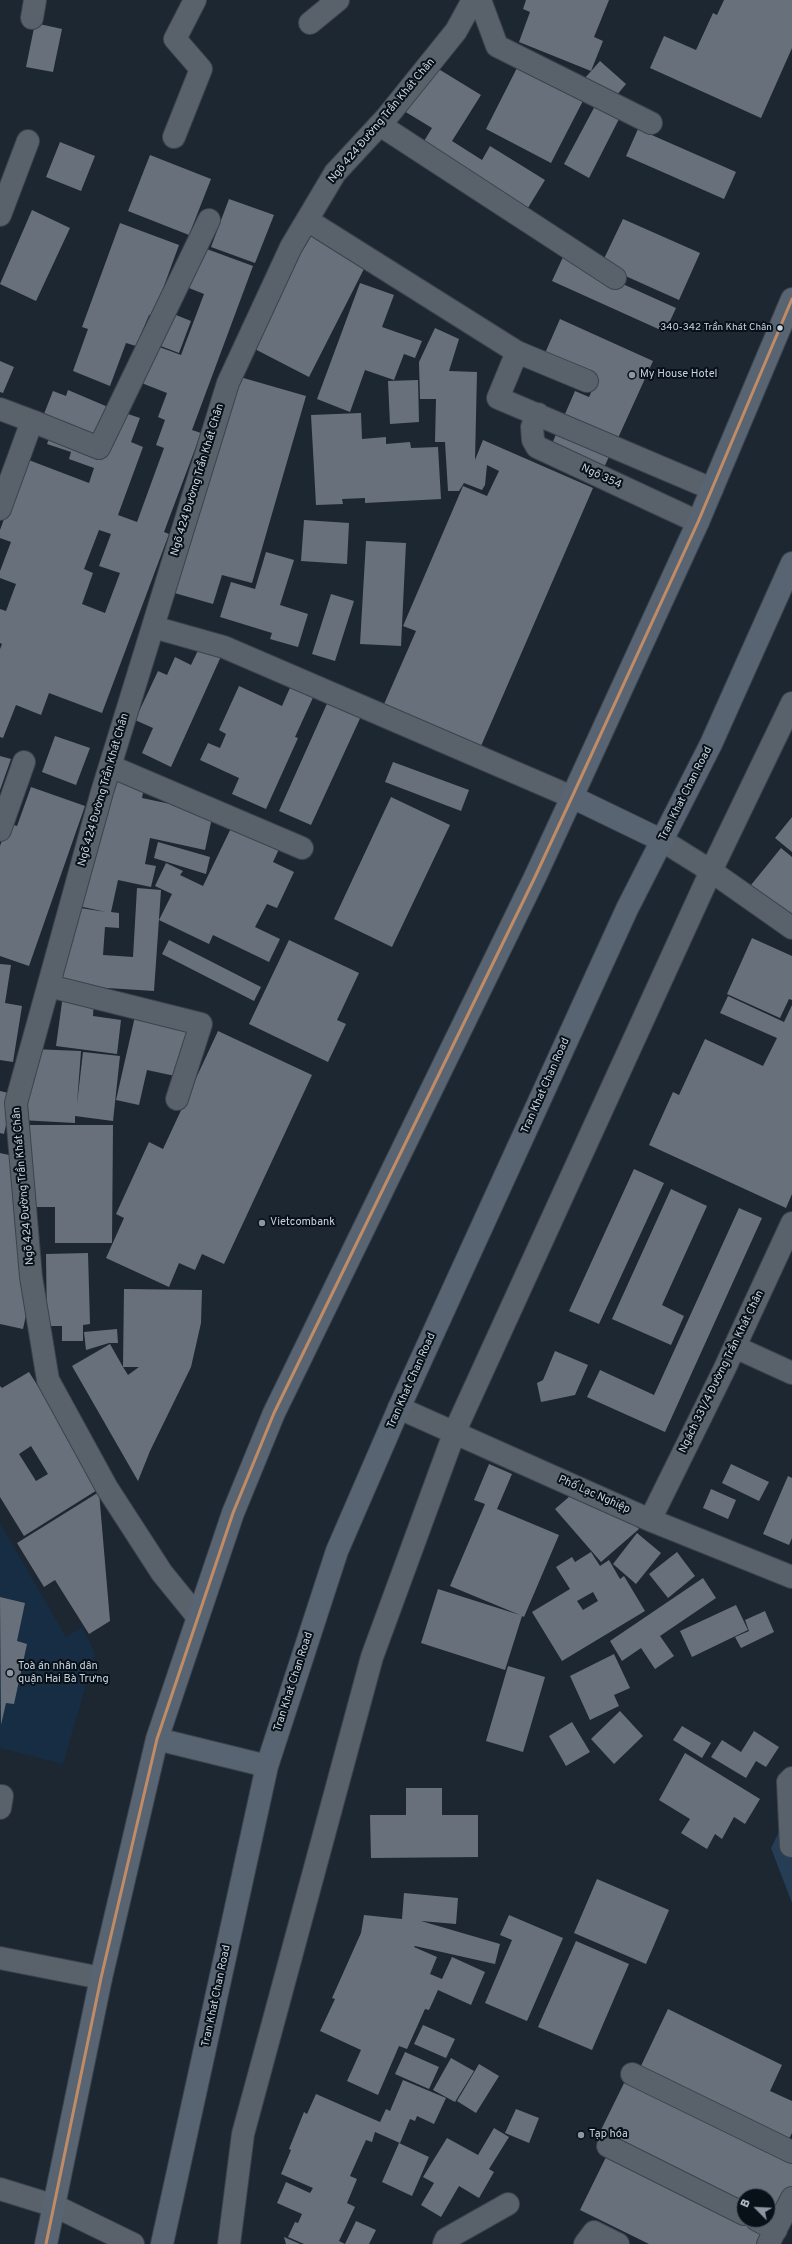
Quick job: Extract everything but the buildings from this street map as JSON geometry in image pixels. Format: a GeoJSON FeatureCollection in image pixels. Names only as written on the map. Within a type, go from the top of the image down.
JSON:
{"type":"FeatureCollection","features":[{"type":"Feature","properties":{"kind":"main road"},"geometry":{"type":"LineString","coordinates":[[46,2244],[101,1978],[157,1739],[232,1513],[274,1413],[532,884],[698,522],[792,298]]}},
{"type":"Feature","properties":{"kind":"main road","name":"Tran Khat Chan Road"},"geometry":{"type":"LineString","coordinates":[[162,2244],[267,1766],[337,1551],[399,1408],[627,909],[663,841],[711,744],[792,563]]}},
{"type":"Feature","properties":{"kind":"main road"},"geometry":{"type":"LineString","coordinates":[[572,797],[663,841]]}},
{"type":"Feature","properties":{"kind":"main road"},"geometry":{"type":"LineString","coordinates":[[157,1739],[267,1766]]}},
{"type":"Feature","properties":{"kind":"street"},"geometry":{"type":"LineString","coordinates":[[174,137],[201,69],[175,39],[195,0]]}},
{"type":"Feature","properties":{"kind":"street"},"geometry":{"type":"LineString","coordinates":[[310,23],[338,0]]}},
{"type":"Feature","properties":{"kind":"street","name":"Ngõ 424 Đường Trần Khát Chân"},"geometry":{"type":"LineString","coordinates":[[197,1616],[162,1573],[107,1488],[48,1380],[31,1277],[16,1103],[110,766],[228,383],[291,247],[335,173],[380,125],[456,31],[473,0]]}},
{"type":"Feature","properties":{"kind":"street"},"geometry":{"type":"LineString","coordinates":[[480,0],[497,46],[651,123]]}},
{"type":"Feature","properties":{"kind":"street"},"geometry":{"type":"LineString","coordinates":[[380,125],[615,278]]}},
{"type":"Feature","properties":{"kind":"street"},"geometry":{"type":"LineString","coordinates":[[0,215],[28,141]]}},
{"type":"Feature","properties":{"kind":"street"},"geometry":{"type":"LineString","coordinates":[[0,409],[99,448],[209,220]]}},
{"type":"Feature","properties":{"kind":"street"},"geometry":{"type":"LineString","coordinates":[[307,220],[517,352],[587,381]]}},
{"type":"Feature","properties":{"kind":"street"},"geometry":{"type":"LineString","coordinates":[[517,352],[498,398],[712,488]]}},
{"type":"Feature","properties":{"kind":"street","name":"Ngõ 354"},"geometry":{"type":"LineString","coordinates":[[538,414],[532,427],[532,440],[537,447],[698,522]]}},
{"type":"Feature","properties":{"kind":"street"},"geometry":{"type":"LineString","coordinates":[[0,509],[32,421]]}},
{"type":"Feature","properties":{"kind":"street"},"geometry":{"type":"LineString","coordinates":[[153,627],[224,648],[572,797]]}},
{"type":"Feature","properties":{"kind":"street"},"geometry":{"type":"LineString","coordinates":[[229,2244],[243,2134],[372,1657],[455,1431],[711,871],[792,703]]}},
{"type":"Feature","properties":{"kind":"street"},"geometry":{"type":"LineString","coordinates":[[0,830],[24,762]]}},
{"type":"Feature","properties":{"kind":"street"},"geometry":{"type":"LineString","coordinates":[[110,766],[302,848]]}},
{"type":"Feature","properties":{"kind":"street"},"geometry":{"type":"LineString","coordinates":[[663,841],[711,871],[792,928]]}},
{"type":"Feature","properties":{"kind":"street"},"geometry":{"type":"LineString","coordinates":[[49,986],[201,1024],[177,1099]]}},
{"type":"Feature","properties":{"kind":"street","name":"Ngách 331/4 Đường Trần Khát Chân"},"geometry":{"type":"LineString","coordinates":[[650,1520],[735,1347],[792,1223]]}},
{"type":"Feature","properties":{"kind":"street"},"geometry":{"type":"LineString","coordinates":[[735,1347],[792,1373]]}},
{"type":"Feature","properties":{"kind":"street","name":"Phố Lạc Nghiệp"},"geometry":{"type":"LineString","coordinates":[[399,1408],[455,1431],[650,1520],[792,1577]]}},
{"type":"Feature","properties":{"kind":"street"},"geometry":{"type":"LineString","coordinates":[[791,1846],[788,1782],[792,1778]]}},
{"type":"Feature","properties":{"kind":"street"},"geometry":{"type":"LineString","coordinates":[[0,1796],[2,1796],[0,1808]]}},
{"type":"Feature","properties":{"kind":"street"},"geometry":{"type":"LineString","coordinates":[[0,1958],[101,1978]]}},
{"type":"Feature","properties":{"kind":"street"},"geometry":{"type":"LineString","coordinates":[[632,2074],[792,2152]]}},
{"type":"Feature","properties":{"kind":"street"},"geometry":{"type":"LineString","coordinates":[[608,2146],[736,2210]]}},
{"type":"Feature","properties":{"kind":"street"},"geometry":{"type":"LineString","coordinates":[[0,2189],[55,2206],[133,2244]]}},
{"type":"Feature","properties":{"kind":"street"},"geometry":{"type":"LineString","coordinates":[[764,2228],[772,2237],[792,2198]]}},
{"type":"Feature","properties":{"kind":"street"},"geometry":{"type":"LineString","coordinates":[[444,2244],[446,2239],[508,2204]]}},
{"type":"Feature","properties":{"kind":"street"},"geometry":{"type":"LineString","coordinates":[[585,2244],[594,2232],[618,2244]]}},
{"type":"Feature","properties":{"kind":"shaded area"},"geometry":{"type":"Polygon","coordinates":[[[0,1523],[66,1637],[82,1627],[95,1653],[63,1764],[0,1748],[0,1523]]]}},
{"type":"Feature","properties":{"kind":"shaded area"},"geometry":{"type":"Polygon","coordinates":[[[792,1806],[792,1903],[771,1848],[792,1806]]]}},
{"type":"Feature","properties":{"kind":"transit line"},"geometry":{"type":"LineString","coordinates":[[46,2244],[101,1978],[157,1739],[233,1513],[274,1413],[535,877],[572,797],[698,522],[792,299]]}},
{"type":"Feature","properties":{"kind":"place","name":"340-342 Trần Khát Chân"},"geometry":{"type":"Point","coordinates":[780,328]}},
{"type":"Feature","properties":{"kind":"place","name":"My House Hotel"},"geometry":{"type":"Point","coordinates":[632,375]}},
{"type":"Feature","properties":{"kind":"place","name":"Vietcombank"},"geometry":{"type":"Point","coordinates":[262,1223]}},
{"type":"Feature","properties":{"kind":"place","name":"Toà án nhân dân quận Hai Bà Trưng"},"geometry":{"type":"Point","coordinates":[10,1673]}},
{"type":"Feature","properties":{"kind":"place","name":"Tạp hóa"},"geometry":{"type":"Point","coordinates":[581,2135]}}]}
